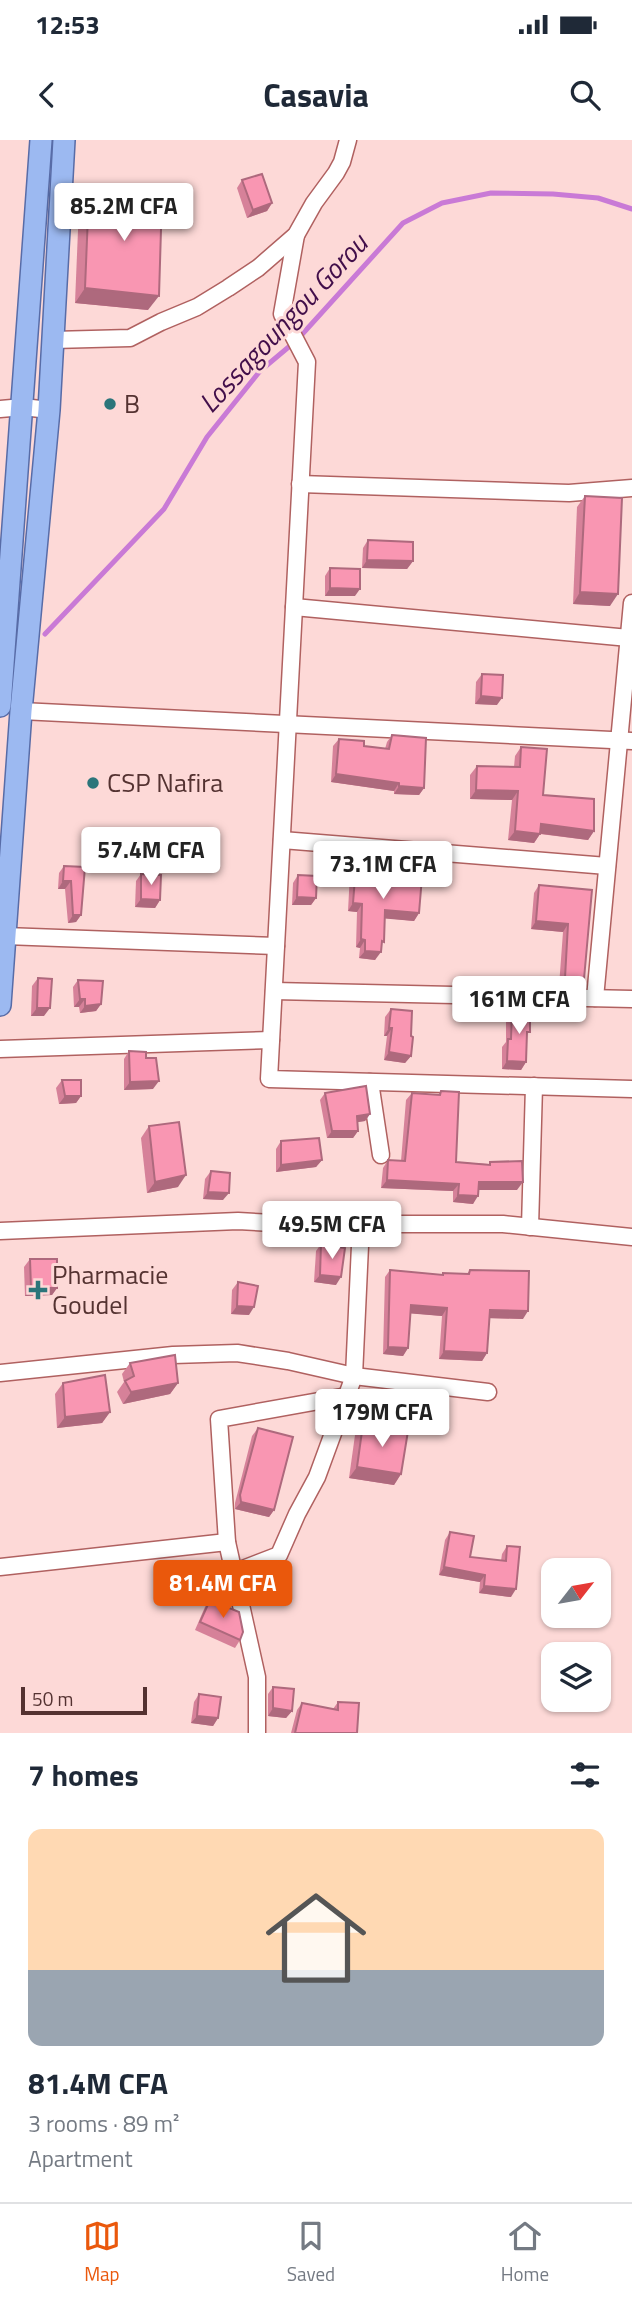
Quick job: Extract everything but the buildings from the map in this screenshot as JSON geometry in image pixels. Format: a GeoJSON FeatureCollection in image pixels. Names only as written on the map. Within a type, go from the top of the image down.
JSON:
{"type":"FeatureCollection","features":[{"type":"Feature","properties":{"kind":"main road"},"geometry":{"type":"LineString","coordinates":[[0,1005],[5,936],[10,709],[23,407],[41,140]]}},
{"type":"Feature","properties":{"kind":"main road"},"geometry":{"type":"LineString","coordinates":[[10,709],[49,410],[64,140]]}},
{"type":"Feature","properties":{"kind":"street"},"geometry":{"type":"LineString","coordinates":[[348,140],[342,162],[296,235],[282,314],[307,362],[269,1079],[632,1089]]}},
{"type":"Feature","properties":{"kind":"street"},"geometry":{"type":"LineString","coordinates":[[53,340],[130,338],[228,288],[258,268],[296,235]]}},
{"type":"Feature","properties":{"kind":"street"},"geometry":{"type":"LineString","coordinates":[[0,409],[23,407],[49,410]]}},
{"type":"Feature","properties":{"kind":"street"},"geometry":{"type":"LineString","coordinates":[[300,484],[569,493],[632,488]]}},
{"type":"Feature","properties":{"kind":"street"},"geometry":{"type":"LineString","coordinates":[[294,607],[629,638]]}},
{"type":"Feature","properties":{"kind":"street"},"geometry":{"type":"LineString","coordinates":[[595,998],[607,866],[626,740],[632,609]]}},
{"type":"Feature","properties":{"kind":"street"},"geometry":{"type":"LineString","coordinates":[[10,709],[626,740]]}},
{"type":"Feature","properties":{"kind":"street"},"geometry":{"type":"LineString","coordinates":[[282,840],[607,866]]}},
{"type":"Feature","properties":{"kind":"street"},"geometry":{"type":"LineString","coordinates":[[5,936],[276,946]]}},
{"type":"Feature","properties":{"kind":"street"},"geometry":{"type":"LineString","coordinates":[[274,991],[632,999]]}},
{"type":"Feature","properties":{"kind":"street"},"geometry":{"type":"LineString","coordinates":[[0,1049],[271,1040]]}},
{"type":"Feature","properties":{"kind":"street"},"geometry":{"type":"LineString","coordinates":[[370,1082],[381,1156]]}},
{"type":"Feature","properties":{"kind":"street"},"geometry":{"type":"LineString","coordinates":[[530,1227],[534,1086]]}},
{"type":"Feature","properties":{"kind":"street"},"geometry":{"type":"LineString","coordinates":[[0,1231],[187,1222],[503,1224],[632,1237]]}},
{"type":"Feature","properties":{"kind":"street"},"geometry":{"type":"LineString","coordinates":[[235,1572],[279,1555],[317,1478],[347,1396],[354,1376],[361,1224]]}},
{"type":"Feature","properties":{"kind":"street"},"geometry":{"type":"LineString","coordinates":[[0,1373],[206,1352],[237,1353],[354,1376],[488,1392]]}},
{"type":"Feature","properties":{"kind":"street"},"geometry":{"type":"LineString","coordinates":[[257,1733],[257,1677],[227,1542],[219,1419],[347,1396]]}},
{"type":"Feature","properties":{"kind":"street"},"geometry":{"type":"LineString","coordinates":[[0,1567],[227,1542]]}},
{"type":"Feature","properties":{"kind":"waterway","name":"Lossagoungou Gorou"},"geometry":{"type":"LineString","coordinates":[[45,634],[164,509],[207,437],[260,371],[297,340],[403,223],[442,203],[491,193],[598,198],[632,209]]}},
{"type":"Feature","properties":{"kind":"place","name":"B"},"geometry":{"type":"Point","coordinates":[110,404]}},
{"type":"Feature","properties":{"kind":"place","name":"CSP Nafira"},"geometry":{"type":"Point","coordinates":[93,783]}},
{"type":"Feature","properties":{"kind":"place","name":"Pharmacie Goudel"},"geometry":{"type":"Point","coordinates":[38,1290]}}]}
